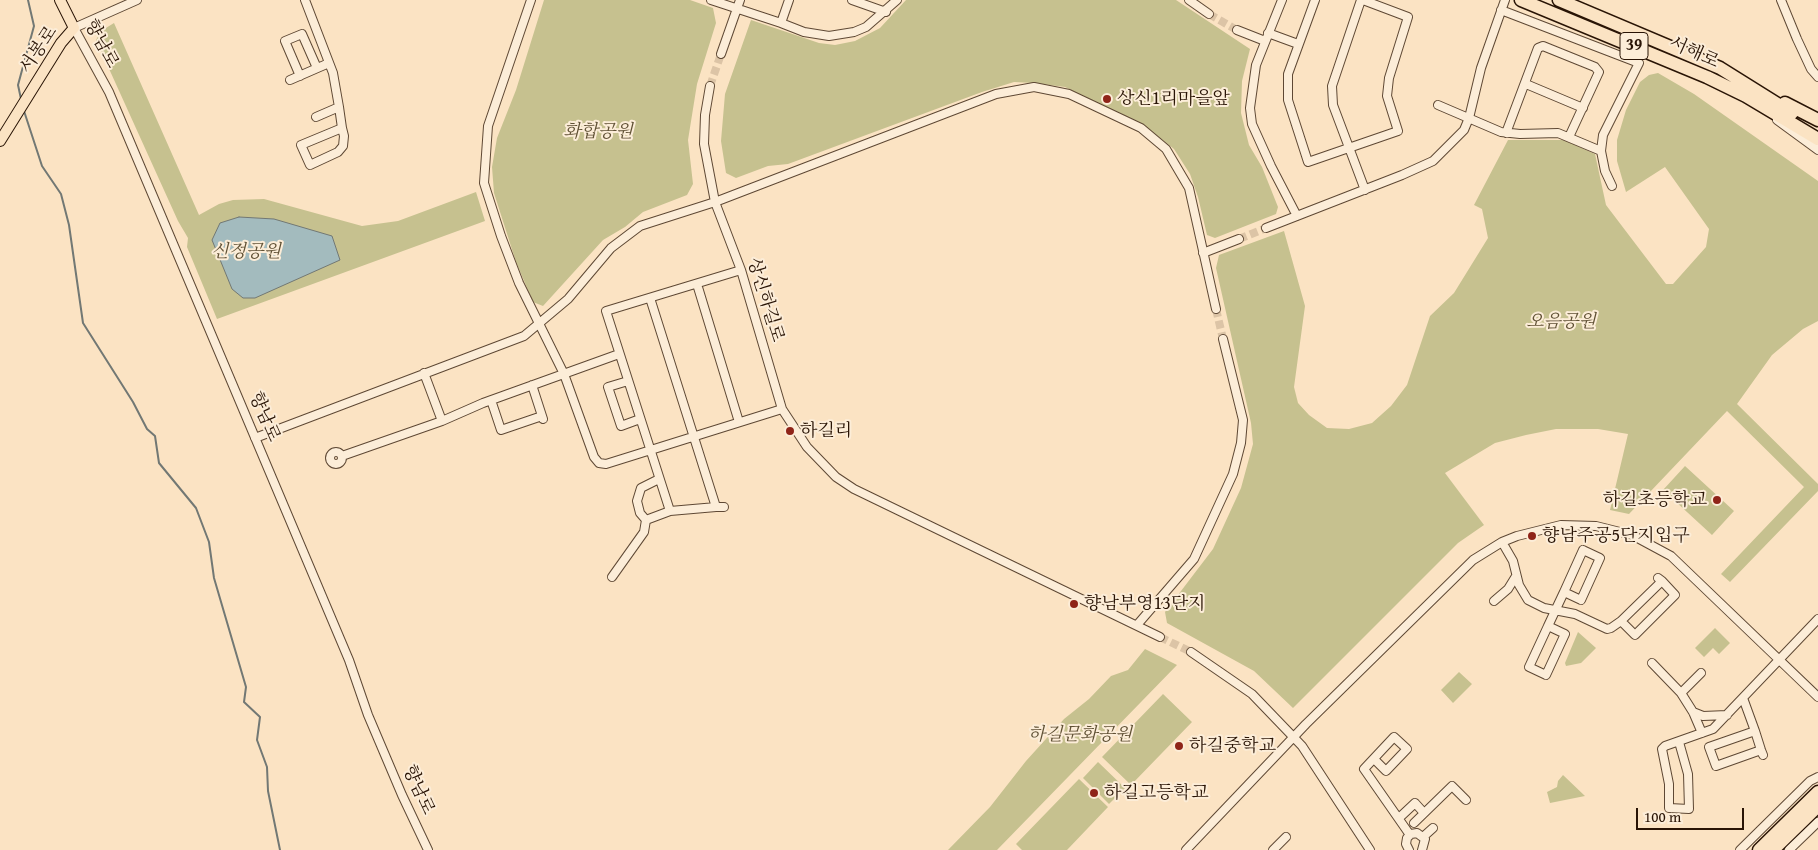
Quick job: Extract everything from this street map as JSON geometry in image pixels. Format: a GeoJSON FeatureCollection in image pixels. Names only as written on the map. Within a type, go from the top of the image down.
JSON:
{"type":"FeatureCollection","features":[{"type":"Feature","properties":{"kind":"highway","name":"서해로"},"geometry":{"type":"LineString","coordinates":[[1521,0],[1748,91],[1818,130]]}},
{"type":"Feature","properties":{"kind":"highway","name":"서해로"},"geometry":{"type":"LineString","coordinates":[[1559,0],[1720,68],[1748,91],[1818,139]]}},
{"type":"Feature","properties":{"kind":"highway"},"geometry":{"type":"LineString","coordinates":[[1748,91],[1818,120]]}},
{"type":"Feature","properties":{"kind":"highway"},"geometry":{"type":"LineString","coordinates":[[1759,850],[1818,792]]}},
{"type":"Feature","properties":{"kind":"highway"},"geometry":{"type":"LineString","coordinates":[[1773,850],[1818,806]]}},
{"type":"Feature","properties":{"kind":"main road","name":"향남로"},"geometry":{"type":"LineString","coordinates":[[60,0],[74,28]]}},
{"type":"Feature","properties":{"kind":"main road","name":"서봉로"},"geometry":{"type":"LineString","coordinates":[[0,141],[62,43],[74,28]]}},
{"type":"Feature","properties":{"kind":"street"},"geometry":{"type":"LineString","coordinates":[[74,28],[137,0]]}},
{"type":"Feature","properties":{"kind":"street"},"geometry":{"type":"LineString","coordinates":[[305,0],[329,62],[339,107],[342,128],[343,146],[338,152],[310,165],[302,145],[342,128]]}},
{"type":"Feature","properties":{"kind":"street"},"geometry":{"type":"LineString","coordinates":[[531,0],[488,126],[484,176],[486,192],[500,236],[519,282],[564,374],[592,453],[597,462],[606,464],[782,409]]}},
{"type":"Feature","properties":{"kind":"street"},"geometry":{"type":"LineString","coordinates":[[711,0],[810,33],[841,35],[866,27],[886,12],[897,0]]}},
{"type":"Feature","properties":{"kind":"street"},"geometry":{"type":"LineString","coordinates":[[721,54],[740,0]]}},
{"type":"Feature","properties":{"kind":"street"},"geometry":{"type":"LineString","coordinates":[[781,23],[789,0]]}},
{"type":"Feature","properties":{"kind":"street"},"geometry":{"type":"LineString","coordinates":[[852,0],[886,12]]}},
{"type":"Feature","properties":{"kind":"street"},"geometry":{"type":"LineString","coordinates":[[1189,0],[1209,14]]}},
{"type":"Feature","properties":{"kind":"street"},"geometry":{"type":"LineString","coordinates":[[1282,0],[1256,65],[1250,108],[1252,124],[1271,166],[1298,216]]}},
{"type":"Feature","properties":{"kind":"street"},"geometry":{"type":"LineString","coordinates":[[1315,0],[1288,74],[1288,100],[1308,162],[1350,148],[1398,131],[1387,96],[1389,78],[1408,17],[1362,0],[1332,86],[1333,105],[1350,148],[1365,190]]}},
{"type":"Feature","properties":{"kind":"street"},"geometry":{"type":"LineString","coordinates":[[1266,228],[1365,190],[1433,161],[1464,130],[1470,118],[1479,76],[1505,0]]}},
{"type":"Feature","properties":{"kind":"street"},"geometry":{"type":"LineString","coordinates":[[1782,0],[1796,39],[1811,69],[1818,77]]}},
{"type":"Feature","properties":{"kind":"street"},"geometry":{"type":"LineString","coordinates":[[1501,10],[1639,63],[1603,134],[1601,151],[1612,186]]}},
{"type":"Feature","properties":{"kind":"street","name":"향남로"},"geometry":{"type":"LineString","coordinates":[[74,28],[109,92],[349,660],[368,715],[394,778],[428,850]]}},
{"type":"Feature","properties":{"kind":"street"},"geometry":{"type":"LineString","coordinates":[[1237,30],[1298,44]]}},
{"type":"Feature","properties":{"kind":"street"},"geometry":{"type":"LineString","coordinates":[[300,76],[285,41],[302,34],[317,68]]}},
{"type":"Feature","properties":{"kind":"street"},"geometry":{"type":"LineString","coordinates":[[1506,133],[1538,48],[1541,46],[1595,66],[1598,69],[1599,75],[1569,137]]}},
{"type":"Feature","properties":{"kind":"street"},"geometry":{"type":"LineString","coordinates":[[290,80],[329,62]]}},
{"type":"Feature","properties":{"kind":"street"},"geometry":{"type":"LineString","coordinates":[[1526,84],[1583,108]]}},
{"type":"Feature","properties":{"kind":"street","name":"상신하길로"},"geometry":{"type":"LineString","coordinates":[[710,86],[705,115],[704,144],[715,202],[742,270],[782,409],[822,465],[854,488],[1160,637]]}},
{"type":"Feature","properties":{"kind":"street"},"geometry":{"type":"LineString","coordinates":[[255,438],[524,336],[568,299],[611,248],[640,226],[715,202],[996,94],[1034,86],[1069,94],[1142,128],[1166,149],[1189,188],[1216,309]]}},
{"type":"Feature","properties":{"kind":"street"},"geometry":{"type":"LineString","coordinates":[[1748,91],[1818,150]]}},
{"type":"Feature","properties":{"kind":"street"},"geometry":{"type":"LineString","coordinates":[[1438,105],[1506,133],[1558,134],[1601,151]]}},
{"type":"Feature","properties":{"kind":"street"},"geometry":{"type":"LineString","coordinates":[[316,117],[339,107]]}},
{"type":"Feature","properties":{"kind":"street"},"geometry":{"type":"LineString","coordinates":[[1203,253],[1239,239]]}},
{"type":"Feature","properties":{"kind":"street"},"geometry":{"type":"LineString","coordinates":[[670,511],[606,312],[742,270]]}},
{"type":"Feature","properties":{"kind":"street"},"geometry":{"type":"LineString","coordinates":[[697,284],[739,422]]}},
{"type":"Feature","properties":{"kind":"street"},"geometry":{"type":"LineString","coordinates":[[646,520],[670,511],[720,507],[694,436],[650,298]]}},
{"type":"Feature","properties":{"kind":"street"},"geometry":{"type":"LineString","coordinates":[[1137,625],[1194,559],[1233,474],[1241,443],[1243,420],[1223,339]]}},
{"type":"Feature","properties":{"kind":"street"},"geometry":{"type":"LineString","coordinates":[[342,456],[442,421],[491,400],[619,354]]}},
{"type":"Feature","properties":{"kind":"street"},"geometry":{"type":"LineString","coordinates":[[424,373],[442,421]]}},
{"type":"Feature","properties":{"kind":"street"},"geometry":{"type":"LineString","coordinates":[[628,381],[608,387],[621,426],[640,419]]}},
{"type":"Feature","properties":{"kind":"street"},"geometry":{"type":"LineString","coordinates":[[491,400],[501,430],[543,418],[532,385]]}},
{"type":"Feature","properties":{"kind":"street"},"geometry":{"type":"LineString","coordinates":[[646,520],[640,513],[638,502],[642,488],[659,479]]}},
{"type":"Feature","properties":{"kind":"street"},"geometry":{"type":"LineString","coordinates":[[612,577],[644,532],[646,520]]}},
{"type":"Feature","properties":{"kind":"street"},"geometry":{"type":"LineString","coordinates":[[1186,850],[1294,737],[1473,560],[1502,542],[1517,536],[1561,525],[1596,526],[1632,535],[1671,556],[1818,697]]}},
{"type":"Feature","properties":{"kind":"street"},"geometry":{"type":"LineString","coordinates":[[1502,542],[1513,561],[1518,584],[1528,600],[1544,608],[1575,614],[1607,629],[1621,621],[1660,579],[1676,595],[1635,635],[1621,621]]}},
{"type":"Feature","properties":{"kind":"street"},"geometry":{"type":"LineString","coordinates":[[1548,626],[1565,634],[1547,677],[1529,668],[1548,626],[1564,592],[1583,550],[1600,558],[1581,600],[1564,592]]}},
{"type":"Feature","properties":{"kind":"street"},"geometry":{"type":"LineString","coordinates":[[1494,601],[1512,584],[1516,576]]}},
{"type":"Feature","properties":{"kind":"street"},"geometry":{"type":"LineString","coordinates":[[1680,742],[1688,774],[1689,812],[1669,808],[1669,784],[1662,750],[1664,747],[1714,728],[1818,619]]}},
{"type":"Feature","properties":{"kind":"street"},"geometry":{"type":"LineString","coordinates":[[1191,652],[1252,694],[1294,737],[1370,850]]}},
{"type":"Feature","properties":{"kind":"street"},"geometry":{"type":"LineString","coordinates":[[1652,663],[1681,693],[1693,712],[1702,733]]}},
{"type":"Feature","properties":{"kind":"street"},"geometry":{"type":"LineString","coordinates":[[1681,693],[1701,673]]}},
{"type":"Feature","properties":{"kind":"street"},"geometry":{"type":"LineString","coordinates":[[1744,698],[1755,731],[1762,752],[1716,766],[1710,748],[1755,731]]}},
{"type":"Feature","properties":{"kind":"street"},"geometry":{"type":"LineString","coordinates":[[1693,712],[1703,716],[1727,714]]}},
{"type":"Feature","properties":{"kind":"street"},"geometry":{"type":"LineString","coordinates":[[1374,759],[1364,769],[1410,835]]}},
{"type":"Feature","properties":{"kind":"street"},"geometry":{"type":"LineString","coordinates":[[1740,850],[1810,781],[1818,777]]}},
{"type":"Feature","properties":{"kind":"street"},"geometry":{"type":"LineString","coordinates":[[1414,822],[1452,786],[1466,800]]}},
{"type":"Feature","properties":{"kind":"street"},"geometry":{"type":"LineString","coordinates":[[1399,818],[1414,803],[1424,813]]}},
{"type":"Feature","properties":{"kind":"street"},"geometry":{"type":"LineString","coordinates":[[1789,850],[1818,822]]}},
{"type":"Feature","properties":{"kind":"street"},"geometry":{"type":"LineString","coordinates":[[1423,837],[1433,828]]}},
{"type":"Feature","properties":{"kind":"street"},"geometry":{"type":"LineString","coordinates":[[1409,850],[1406,841],[1410,835],[1417,833],[1423,837],[1425,843],[1422,850]]}},
{"type":"Feature","properties":{"kind":"street"},"geometry":{"type":"LineString","coordinates":[[1273,850],[1286,837]]}},
{"type":"Feature","properties":{"kind":"green space","name":"화합공원"},"geometry":{"type":"Polygon","coordinates":[[[544,0],[690,0],[713,8],[716,23],[697,84],[688,140],[693,184],[687,195],[643,212],[625,227],[603,240],[543,306],[533,302],[516,262],[494,193],[492,167],[497,138],[516,90],[544,0]]]}},
{"type":"Feature","properties":{"kind":"green space"},"geometry":{"type":"Polygon","coordinates":[[[906,0],[1176,0],[1250,49],[1242,81],[1241,113],[1249,145],[1262,167],[1278,207],[1276,214],[1215,238],[1207,235],[1198,197],[1190,174],[1174,149],[1146,127],[1065,87],[1034,83],[1014,82],[982,92],[788,164],[768,166],[736,178],[726,173],[721,141],[725,94],[751,20],[819,43],[835,45],[855,41],[880,28],[906,0]]]}},
{"type":"Feature","properties":{"kind":"green space","name":"신정공원"},"geometry":{"type":"Polygon","coordinates":[[[114,23],[199,215],[219,204],[233,200],[264,199],[362,226],[398,221],[476,192],[485,221],[217,319],[187,247],[188,238],[178,221],[96,40],[101,31],[114,23]]]}},
{"type":"Feature","properties":{"kind":"green space","name":"오음공원"},"geometry":{"type":"Polygon","coordinates":[[[1658,73],[1694,94],[1818,181],[1818,321],[1803,329],[1772,355],[1737,404],[1818,484],[1818,491],[1730,582],[1721,574],[1804,487],[1727,411],[1629,514],[1610,510],[1628,434],[1598,429],[1556,429],[1526,435],[1495,443],[1445,473],[1484,525],[1458,543],[1293,708],[1254,671],[1167,623],[1165,612],[1213,549],[1241,488],[1253,444],[1251,423],[1216,268],[1219,255],[1284,231],[1305,306],[1294,387],[1298,403],[1309,415],[1327,428],[1349,429],[1372,423],[1391,406],[1407,385],[1430,316],[1454,293],[1488,238],[1482,209],[1474,205],[1508,140],[1564,140],[1595,154],[1606,205],[1666,284],[1673,284],[1706,247],[1709,229],[1665,167],[1626,192],[1617,161],[1617,140],[1626,110],[1640,82],[1649,75],[1658,73]]]}},
{"type":"Feature","properties":{"kind":"green space"},"geometry":{"type":"Polygon","coordinates":[[[1685,466],[1734,511],[1712,535],[1663,490],[1685,466]]]}},
{"type":"Feature","properties":{"kind":"green space"},"geometry":{"type":"Polygon","coordinates":[[[1715,628],[1730,643],[1719,654],[1713,648],[1704,657],[1695,648],[1715,628]]]}},
{"type":"Feature","properties":{"kind":"green space"},"geometry":{"type":"Polygon","coordinates":[[[1578,632],[1596,648],[1581,663],[1566,666],[1565,663],[1578,632]]]}},
{"type":"Feature","properties":{"kind":"green space","name":"하길문화공원"},"geometry":{"type":"Polygon","coordinates":[[[1145,649],[1177,665],[997,850],[948,850],[990,807],[1026,761],[1064,719],[1089,699],[1111,676],[1128,670],[1145,649]]]}},
{"type":"Feature","properties":{"kind":"green space"},"geometry":{"type":"Polygon","coordinates":[[[1459,672],[1472,684],[1453,703],[1441,690],[1459,672]]]}},
{"type":"Feature","properties":{"kind":"green space"},"geometry":{"type":"Polygon","coordinates":[[[1163,694],[1192,722],[1131,785],[1102,757],[1163,694]]]}},
{"type":"Feature","properties":{"kind":"green space"},"geometry":{"type":"Polygon","coordinates":[[[1098,762],[1125,788],[1109,804],[1083,778],[1098,762]]]}},
{"type":"Feature","properties":{"kind":"green space"},"geometry":{"type":"Polygon","coordinates":[[[1563,775],[1585,796],[1550,803],[1547,792],[1557,787],[1558,781],[1563,775]]]}},
{"type":"Feature","properties":{"kind":"green space"},"geometry":{"type":"Polygon","coordinates":[[[1079,779],[1108,807],[1067,850],[1022,850],[1016,844],[1079,779]]]}},
{"type":"Feature","properties":{"kind":"water"},"geometry":{"type":"Polygon","coordinates":[[[239,217],[274,219],[332,236],[340,260],[255,298],[243,298],[232,289],[212,240],[220,223],[239,217]]]}},
{"type":"Feature","properties":{"kind":"waterway"},"geometry":{"type":"LineString","coordinates":[[21,99],[18,85],[34,26],[28,0]]}},
{"type":"Feature","properties":{"kind":"waterway"},"geometry":{"type":"LineString","coordinates":[[24,111],[42,166],[61,194],[69,225],[83,323],[133,402],[147,429],[155,436],[159,463],[196,508],[209,542],[214,578],[246,687],[244,702],[260,717],[257,740],[267,767],[268,791],[280,850]]}},
{"type":"Feature","properties":{"kind":"tunnel"},"geometry":{"type":"LineString","coordinates":[[1209,14],[1237,30]]}},
{"type":"Feature","properties":{"kind":"tunnel"},"geometry":{"type":"LineString","coordinates":[[710,86],[721,54]]}},
{"type":"Feature","properties":{"kind":"tunnel"},"geometry":{"type":"LineString","coordinates":[[1239,239],[1266,228]]}},
{"type":"Feature","properties":{"kind":"tunnel"},"geometry":{"type":"LineString","coordinates":[[1216,309],[1223,339]]}},
{"type":"Feature","properties":{"kind":"tunnel"},"geometry":{"type":"LineString","coordinates":[[1160,637],[1191,652]]}},
{"type":"Feature","properties":{"kind":"place","name":"상신1리마을앞"},"geometry":{"type":"Point","coordinates":[1107,99]}},
{"type":"Feature","properties":{"kind":"place","name":"하길리"},"geometry":{"type":"Point","coordinates":[790,431]}},
{"type":"Feature","properties":{"kind":"place","name":"하길초등학교"},"geometry":{"type":"Point","coordinates":[1717,500]}},
{"type":"Feature","properties":{"kind":"place","name":"향남주공5단지입구"},"geometry":{"type":"Point","coordinates":[1532,536]}},
{"type":"Feature","properties":{"kind":"place","name":"향남부영13단지"},"geometry":{"type":"Point","coordinates":[1074,604]}},
{"type":"Feature","properties":{"kind":"place","name":"하길중학교"},"geometry":{"type":"Point","coordinates":[1179,746]}},
{"type":"Feature","properties":{"kind":"place","name":"하길고등학교"},"geometry":{"type":"Point","coordinates":[1094,793]}}]}
